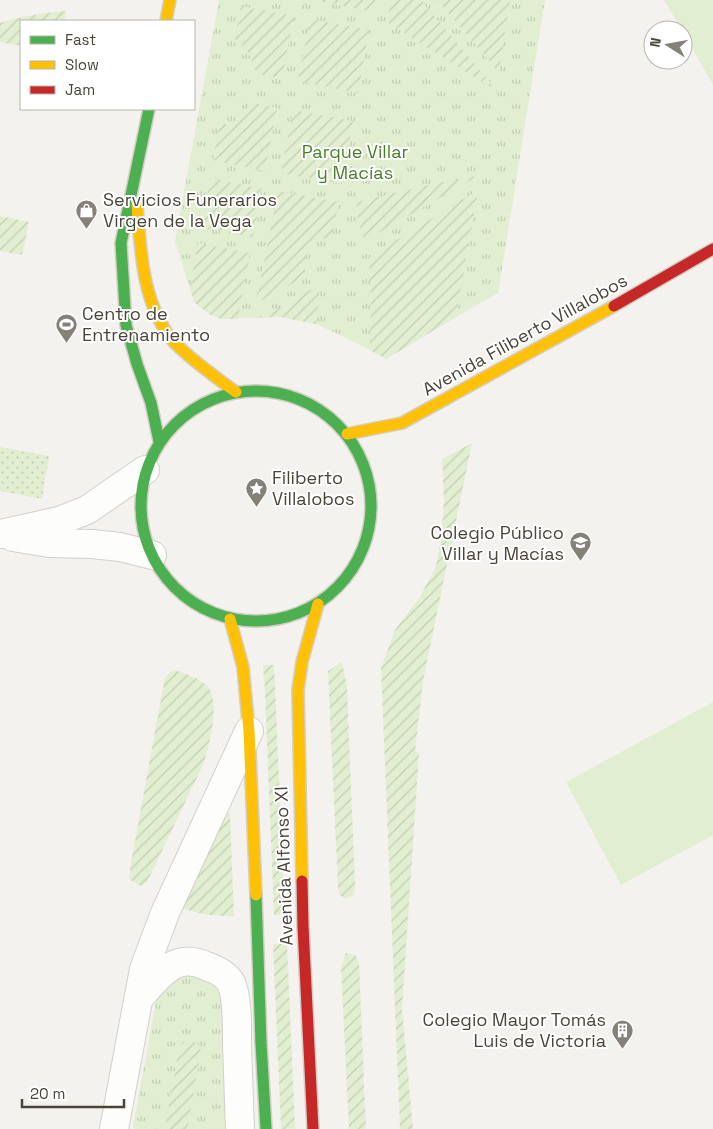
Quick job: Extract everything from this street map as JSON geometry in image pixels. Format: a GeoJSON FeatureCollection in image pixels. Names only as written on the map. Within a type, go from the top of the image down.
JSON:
{"type":"FeatureCollection","features":[{"type":"Feature","properties":{"kind":"main road"},"geometry":{"type":"LineString","coordinates":[[166,20],[170,0]]}},
{"type":"Feature","properties":{"kind":"main road"},"geometry":{"type":"LineString","coordinates":[[148,110],[121,243],[126,325],[136,364],[151,403],[159,441]]}},
{"type":"Feature","properties":{"kind":"main road"},"geometry":{"type":"LineString","coordinates":[[134,182],[147,290],[158,320],[173,342],[236,392]]}},
{"type":"Feature","properties":{"kind":"main road","name":"Avenida Filiberto Villalobos"},"geometry":{"type":"LineString","coordinates":[[347,434],[402,423],[418,415],[585,323],[713,249]]}},
{"type":"Feature","properties":{"kind":"main road"},"geometry":{"type":"LineString","coordinates":[[261,390],[285,394],[308,403],[329,417],[347,434],[361,458],[369,484],[371,512],[366,539],[356,564],[339,586],[318,604],[290,617],[260,622],[230,619],[188,600],[164,578],[152,555],[140,516],[141,492],[145,470],[159,441],[180,418],[207,401],[236,392],[261,390]]}},
{"type":"Feature","properties":{"kind":"main road","name":"Avenida Alfonso XI"},"geometry":{"type":"LineString","coordinates":[[313,1129],[303,926],[298,690],[302,662],[318,604]]}},
{"type":"Feature","properties":{"kind":"main road","name":"Avenida Alfonso XI"},"geometry":{"type":"LineString","coordinates":[[230,619],[243,667],[249,731],[266,1129]]}},
{"type":"Feature","properties":{"kind":"street"},"geometry":{"type":"LineString","coordinates":[[0,535],[60,521],[87,510],[145,470]]}},
{"type":"Feature","properties":{"kind":"street"},"geometry":{"type":"LineString","coordinates":[[0,535],[49,543],[120,547],[152,555]]}},
{"type":"Feature","properties":{"kind":"street"},"geometry":{"type":"LineString","coordinates":[[114,1129],[144,969],[165,913],[249,731]]}},
{"type":"Feature","properties":{"kind":"street"},"geometry":{"type":"LineString","coordinates":[[139,998],[165,969],[182,962],[199,962],[216,970],[231,983],[236,1003],[240,1129]]}},
{"type":"Feature","properties":{"kind":"green space","name":"Parque Villar y Macías"},"geometry":{"type":"Polygon","coordinates":[[[219,0],[545,0],[498,293],[386,359],[316,324],[281,317],[221,319],[209,314],[194,302],[175,241],[219,0]]]}},
{"type":"Feature","properties":{"kind":"green space"},"geometry":{"type":"Polygon","coordinates":[[[313,0],[375,0],[373,12],[313,0]]]}},
{"type":"Feature","properties":{"kind":"green space"},"geometry":{"type":"Polygon","coordinates":[[[391,0],[421,0],[498,92],[387,22],[391,0]]]}},
{"type":"Feature","properties":{"kind":"green space"},"geometry":{"type":"Polygon","coordinates":[[[437,0],[510,0],[499,72],[437,0]]]}},
{"type":"Feature","properties":{"kind":"green space"},"geometry":{"type":"Polygon","coordinates":[[[664,0],[713,0],[713,85],[693,50],[693,20],[676,20],[664,0]]]}},
{"type":"Feature","properties":{"kind":"green space"},"geometry":{"type":"Polygon","coordinates":[[[241,6],[294,16],[282,78],[256,74],[249,54],[244,46],[235,39],[241,6]]]}},
{"type":"Feature","properties":{"kind":"green space"},"geometry":{"type":"Polygon","coordinates":[[[66,11],[64,20],[20,20],[20,46],[0,42],[0,23],[32,15],[66,11]]]}},
{"type":"Feature","properties":{"kind":"green space"},"geometry":{"type":"Polygon","coordinates":[[[310,19],[369,30],[358,93],[298,81],[310,19]]]}},
{"type":"Feature","properties":{"kind":"green space"},"geometry":{"type":"Polygon","coordinates":[[[251,102],[277,108],[265,171],[213,160],[219,125],[230,124],[246,113],[251,102]]]}},
{"type":"Feature","properties":{"kind":"green space"},"geometry":{"type":"Polygon","coordinates":[[[293,110],[353,121],[342,184],[281,173],[293,110]]]}},
{"type":"Feature","properties":{"kind":"green space"},"geometry":{"type":"Polygon","coordinates":[[[478,176],[364,241],[356,211],[357,202],[437,183],[478,176]]]}},
{"type":"Feature","properties":{"kind":"green space"},"geometry":{"type":"Polygon","coordinates":[[[210,178],[262,189],[253,237],[201,228],[210,178]]]}},
{"type":"Feature","properties":{"kind":"green space"},"geometry":{"type":"Polygon","coordinates":[[[478,190],[456,317],[386,359],[370,350],[371,300],[369,257],[478,190]]]}},
{"type":"Feature","properties":{"kind":"green space"},"geometry":{"type":"Polygon","coordinates":[[[278,191],[338,202],[332,237],[321,239],[310,247],[304,263],[306,276],[256,303],[278,191]]]}},
{"type":"Feature","properties":{"kind":"green space"},"geometry":{"type":"Polygon","coordinates":[[[0,216],[29,222],[22,255],[0,251],[0,216]]]}},
{"type":"Feature","properties":{"kind":"green space"},"geometry":{"type":"Polygon","coordinates":[[[198,243],[250,253],[238,319],[221,319],[209,314],[194,302],[190,287],[198,243]]]}},
{"type":"Feature","properties":{"kind":"green space"},"geometry":{"type":"Polygon","coordinates":[[[311,289],[320,295],[316,324],[281,317],[265,317],[311,289]]]}},
{"type":"Feature","properties":{"kind":"green space"},"geometry":{"type":"Polygon","coordinates":[[[472,443],[423,681],[415,751],[419,753],[402,1009],[413,1129],[400,1129],[381,668],[395,630],[420,597],[436,566],[441,540],[444,501],[442,459],[472,443]]]}},
{"type":"Feature","properties":{"kind":"green space"},"geometry":{"type":"Polygon","coordinates":[[[0,447],[49,456],[42,499],[0,491],[0,447]]]}},
{"type":"Feature","properties":{"kind":"green space"},"geometry":{"type":"Polygon","coordinates":[[[342,662],[347,687],[355,886],[354,895],[345,899],[339,894],[338,887],[328,671],[342,662]]]}},
{"type":"Feature","properties":{"kind":"green space"},"geometry":{"type":"Polygon","coordinates":[[[263,665],[274,665],[285,915],[274,915],[263,665]]]}},
{"type":"Feature","properties":{"kind":"green space"},"geometry":{"type":"Polygon","coordinates":[[[173,670],[199,680],[210,690],[214,707],[212,729],[202,767],[147,882],[140,886],[129,879],[131,863],[165,677],[173,670]]]}},
{"type":"Feature","properties":{"kind":"green space"},"geometry":{"type":"Polygon","coordinates":[[[713,702],[713,835],[621,885],[566,782],[713,702]]]}},
{"type":"Feature","properties":{"kind":"green space"},"geometry":{"type":"Polygon","coordinates":[[[226,811],[229,812],[230,816],[234,916],[194,912],[180,907],[226,811]]]}},
{"type":"Feature","properties":{"kind":"green space"},"geometry":{"type":"Polygon","coordinates":[[[273,944],[287,944],[295,1129],[281,1129],[273,944]]]}},
{"type":"Feature","properties":{"kind":"green space"},"geometry":{"type":"Polygon","coordinates":[[[346,953],[355,955],[359,962],[366,1129],[349,1129],[341,967],[346,953]]]}},
{"type":"Feature","properties":{"kind":"green space"},"geometry":{"type":"Polygon","coordinates":[[[192,976],[213,985],[225,1004],[231,1129],[135,1129],[133,1127],[156,1001],[163,990],[175,980],[192,976]]]}},
{"type":"Feature","properties":{"kind":"green space"},"geometry":{"type":"Polygon","coordinates":[[[183,1041],[193,1041],[198,1044],[201,1051],[187,1129],[165,1129],[178,1054],[183,1041]]]}},
{"type":"Feature","properties":{"kind":"traffic: fast"},"geometry":{"type":"LineString","coordinates":[[149,110],[121,243],[126,325],[151,403],[159,441]]}},
{"type":"Feature","properties":{"kind":"traffic: fast"},"geometry":{"type":"LineString","coordinates":[[245,391],[267,391],[289,396],[310,404],[329,417],[345,433],[358,452],[366,473],[371,495],[371,506],[369,528],[358,560],[345,579],[329,595],[310,608],[289,616],[267,621],[245,621],[223,616],[202,608],[183,595],[167,579],[154,560],[146,539],[141,517],[141,495],[146,473],[154,452],[167,433],[183,417],[202,404],[223,396],[245,391]]}},
{"type":"Feature","properties":{"kind":"traffic: fast"},"geometry":{"type":"LineString","coordinates":[[256,895],[266,1129]]}},
{"type":"Feature","properties":{"kind":"traffic: slow"},"geometry":{"type":"LineString","coordinates":[[166,20],[170,0]]}},
{"type":"Feature","properties":{"kind":"traffic: slow"},"geometry":{"type":"LineString","coordinates":[[137,206],[145,277],[149,294],[163,326],[173,341],[190,357],[236,392]]}},
{"type":"Feature","properties":{"kind":"traffic: slow"},"geometry":{"type":"LineString","coordinates":[[347,434],[402,423],[614,306]]}},
{"type":"Feature","properties":{"kind":"traffic: slow"},"geometry":{"type":"LineString","coordinates":[[302,881],[298,690],[302,662],[318,604]]}},
{"type":"Feature","properties":{"kind":"traffic: slow"},"geometry":{"type":"LineString","coordinates":[[230,619],[243,667],[249,731],[256,895]]}},
{"type":"Feature","properties":{"kind":"traffic: jam"},"geometry":{"type":"LineString","coordinates":[[614,306],[713,249]]}},
{"type":"Feature","properties":{"kind":"traffic: jam"},"geometry":{"type":"LineString","coordinates":[[302,881],[313,1129]]}},
{"type":"Feature","properties":{"kind":"place","name":"Servicios Funerarios Virgen de la Vega"},"geometry":{"type":"Point","coordinates":[87,229]}},
{"type":"Feature","properties":{"kind":"place","name":"Centro de Entrenamiento"},"geometry":{"type":"Point","coordinates":[66,343]}},
{"type":"Feature","properties":{"kind":"place","name":"Filiberto Villalobos"},"geometry":{"type":"Point","coordinates":[256,507]}},
{"type":"Feature","properties":{"kind":"place","name":"Colegio Público Villar y Macías"},"geometry":{"type":"Point","coordinates":[580,562]}},
{"type":"Feature","properties":{"kind":"place","name":"Colegio Mayor Tomás Luis de Victoria"},"geometry":{"type":"Point","coordinates":[622,1049]}}]}
